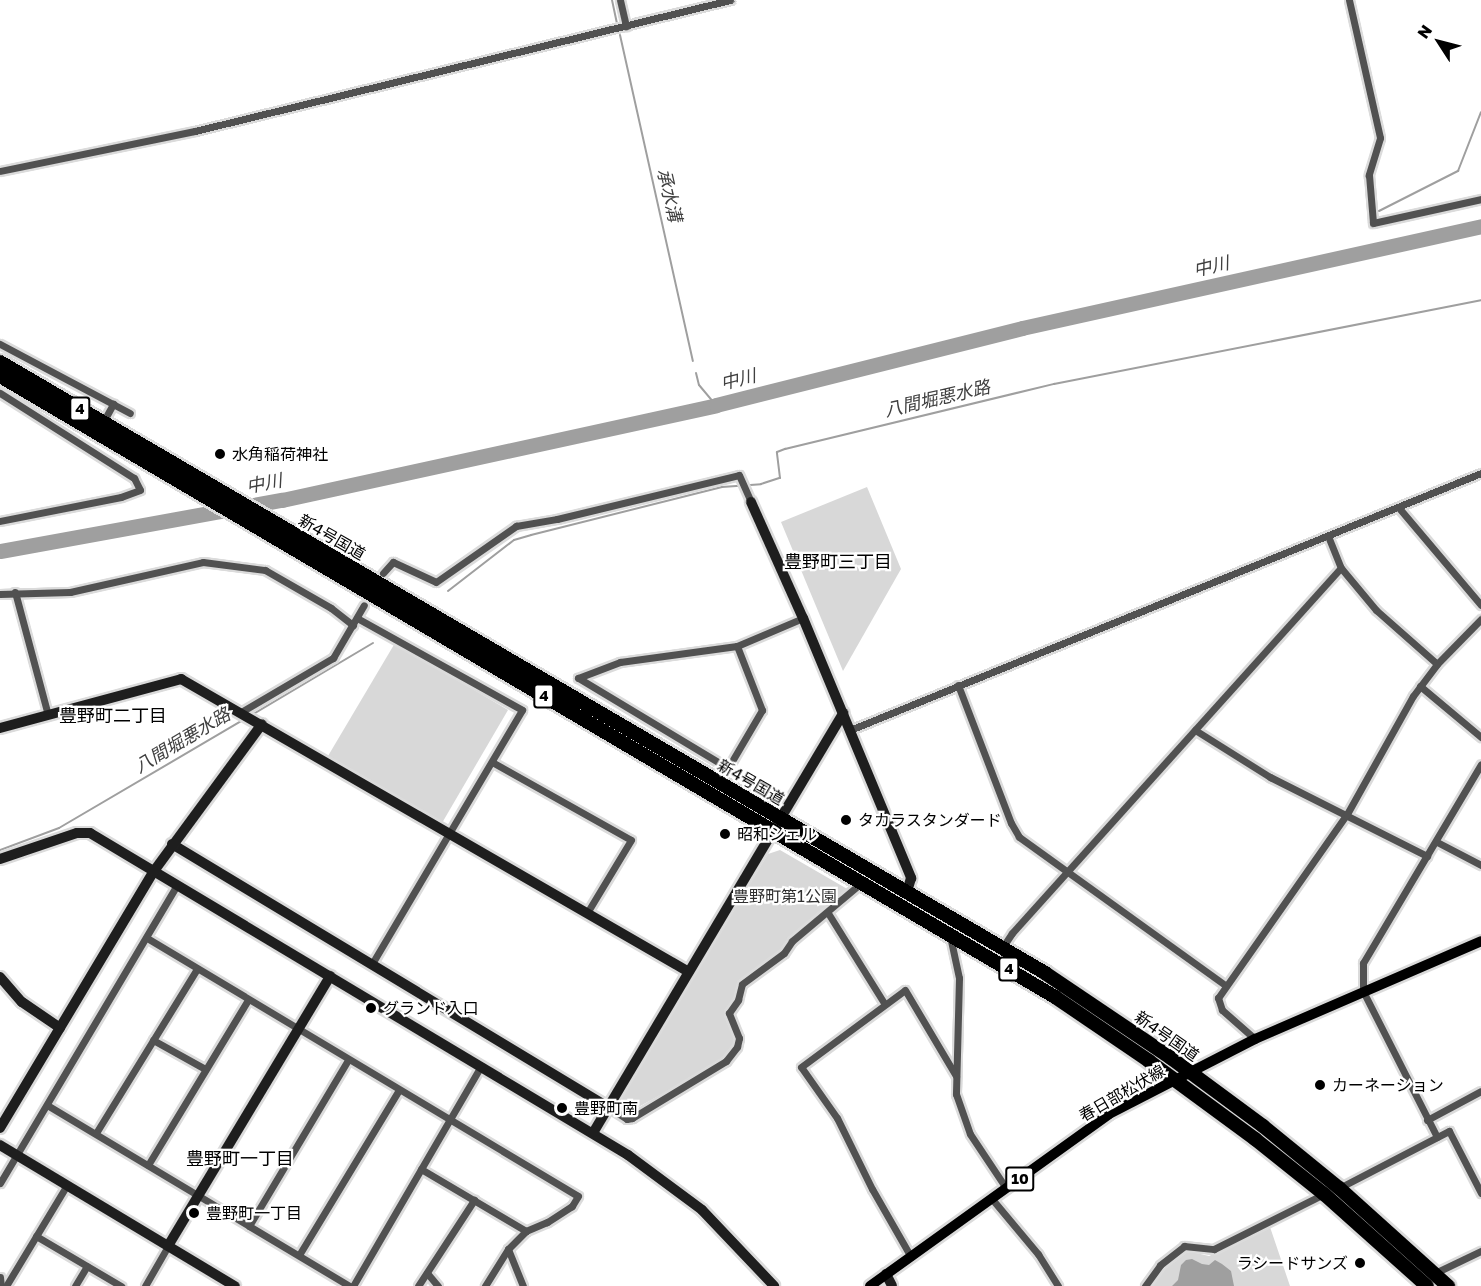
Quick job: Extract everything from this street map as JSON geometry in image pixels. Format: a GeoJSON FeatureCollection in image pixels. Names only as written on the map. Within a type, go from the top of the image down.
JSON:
{"type":"FeatureCollection","features":[{"type":"Feature","properties":{"kind":"highway","name":"新4号国道"},"geometry":{"type":"LineString","coordinates":[[0,362],[907,892],[1093,1004],[1190,1072],[1339,1188],[1448,1286]]}},
{"type":"Feature","properties":{"kind":"highway","name":"新4号国道"},"geometry":{"type":"LineString","coordinates":[[0,376],[949,933],[1065,1004],[1255,1139],[1324,1194],[1421,1283]]}},
{"type":"Feature","properties":{"kind":"main road","name":"春日部松伏線"},"geometry":{"type":"LineString","coordinates":[[870,1286],[1109,1114],[1255,1039],[1481,941]]}},
{"type":"Feature","properties":{"kind":"street"},"geometry":{"type":"LineString","coordinates":[[620,0],[626,26]]}},
{"type":"Feature","properties":{"kind":"street"},"geometry":{"type":"LineString","coordinates":[[0,171],[195,131],[730,0]]}},
{"type":"Feature","properties":{"kind":"street"},"geometry":{"type":"LineString","coordinates":[[1349,0],[1380,138],[1369,175],[1373,224],[1481,200]]}},
{"type":"Feature","properties":{"kind":"street"},"geometry":{"type":"LineString","coordinates":[[0,344],[130,413]]}},
{"type":"Feature","properties":{"kind":"street"},"geometry":{"type":"LineString","coordinates":[[0,393],[134,478],[140,490],[126,496],[0,522]]}},
{"type":"Feature","properties":{"kind":"street"},"geometry":{"type":"LineString","coordinates":[[107,415],[113,404]]}},
{"type":"Feature","properties":{"kind":"street"},"geometry":{"type":"LineString","coordinates":[[850,730],[1481,473]]}},
{"type":"Feature","properties":{"kind":"street"},"geometry":{"type":"LineString","coordinates":[[383,573],[393,562],[436,582],[516,526],[579,514],[689,485],[739,475],[803,618],[911,878],[907,892]]}},
{"type":"Feature","properties":{"kind":"street"},"geometry":{"type":"LineString","coordinates":[[1399,508],[1481,605]]}},
{"type":"Feature","properties":{"kind":"street"},"geometry":{"type":"LineString","coordinates":[[1328,536],[1341,568],[1376,610],[1437,664]]}},
{"type":"Feature","properties":{"kind":"street"},"geometry":{"type":"LineString","coordinates":[[0,594],[70,592],[203,562],[266,570],[331,608],[353,625]]}},
{"type":"Feature","properties":{"kind":"street"},"geometry":{"type":"LineString","coordinates":[[1002,948],[1012,933],[1341,568]]}},
{"type":"Feature","properties":{"kind":"street"},"geometry":{"type":"LineString","coordinates":[[15,592],[48,714]]}},
{"type":"Feature","properties":{"kind":"street"},"geometry":{"type":"LineString","coordinates":[[242,713],[333,658],[364,605]]}},
{"type":"Feature","properties":{"kind":"street"},"geometry":{"type":"LineString","coordinates":[[357,618],[522,710],[372,964]]}},
{"type":"Feature","properties":{"kind":"street"},"geometry":{"type":"LineString","coordinates":[[737,646],[762,710],[728,768],[578,678],[620,662],[737,646],[803,618]]}},
{"type":"Feature","properties":{"kind":"street"},"geometry":{"type":"LineString","coordinates":[[1255,1039],[1222,1010],[1218,998],[1347,814],[1420,686],[1437,664],[1481,619]]}},
{"type":"Feature","properties":{"kind":"street"},"geometry":{"type":"LineString","coordinates":[[0,728],[176,678],[186,681],[689,972]]}},
{"type":"Feature","properties":{"kind":"street"},"geometry":{"type":"LineString","coordinates":[[958,685],[1015,833],[1066,873],[1225,985]]}},
{"type":"Feature","properties":{"kind":"street"},"geometry":{"type":"LineString","coordinates":[[1420,686],[1481,737]]}},
{"type":"Feature","properties":{"kind":"street"},"geometry":{"type":"LineString","coordinates":[[593,1133],[843,713]]}},
{"type":"Feature","properties":{"kind":"street"},"geometry":{"type":"LineString","coordinates":[[0,1128],[154,871],[258,722]]}},
{"type":"Feature","properties":{"kind":"street"},"geometry":{"type":"LineString","coordinates":[[1195,730],[1260,771],[1427,856]]}},
{"type":"Feature","properties":{"kind":"street"},"geometry":{"type":"LineString","coordinates":[[492,762],[631,840],[587,913]]}},
{"type":"Feature","properties":{"kind":"street"},"geometry":{"type":"LineString","coordinates":[[1437,1137],[1426,1120],[1363,991],[1363,963],[1437,842],[1481,764]]}},
{"type":"Feature","properties":{"kind":"street"},"geometry":{"type":"LineString","coordinates":[[0,859],[84,832],[154,871],[656,1173],[721,1228],[774,1286]]}},
{"type":"Feature","properties":{"kind":"street"},"geometry":{"type":"LineString","coordinates":[[1437,842],[1481,865]]}},
{"type":"Feature","properties":{"kind":"street"},"geometry":{"type":"LineString","coordinates":[[172,844],[627,1119],[726,1061],[737,1047],[739,1038],[729,1013],[738,1000],[742,984],[784,953],[792,941],[861,883]]}},
{"type":"Feature","properties":{"kind":"street"},"geometry":{"type":"LineString","coordinates":[[0,1183],[177,885]]}},
{"type":"Feature","properties":{"kind":"street"},"geometry":{"type":"LineString","coordinates":[[828,913],[884,1003]]}},
{"type":"Feature","properties":{"kind":"street"},"geometry":{"type":"LineString","coordinates":[[949,933],[959,978],[956,1094],[970,1134],[1006,1188]]}},
{"type":"Feature","properties":{"kind":"street"},"geometry":{"type":"LineString","coordinates":[[147,938],[578,1196],[572,1206],[547,1222],[526,1231],[508,1250],[485,1286]]}},
{"type":"Feature","properties":{"kind":"street"},"geometry":{"type":"LineString","coordinates":[[96,1133],[197,969]]}},
{"type":"Feature","properties":{"kind":"street"},"geometry":{"type":"LineString","coordinates":[[145,1286],[330,976]]}},
{"type":"Feature","properties":{"kind":"street"},"geometry":{"type":"LineString","coordinates":[[0,977],[22,1002],[60,1028]]}},
{"type":"Feature","properties":{"kind":"street"},"geometry":{"type":"LineString","coordinates":[[911,1257],[872,1189],[837,1118],[801,1067],[884,1003],[905,990],[956,1076]]}},
{"type":"Feature","properties":{"kind":"street"},"geometry":{"type":"LineString","coordinates":[[148,1165],[248,1000]]}},
{"type":"Feature","properties":{"kind":"street"},"geometry":{"type":"LineString","coordinates":[[153,1040],[206,1069]]}},
{"type":"Feature","properties":{"kind":"street"},"geometry":{"type":"LineString","coordinates":[[249,1226],[348,1060]]}},
{"type":"Feature","properties":{"kind":"street"},"geometry":{"type":"LineString","coordinates":[[47,1104],[352,1286],[481,1066]]}},
{"type":"Feature","properties":{"kind":"street"},"geometry":{"type":"LineString","coordinates":[[299,1256],[399,1090]]}},
{"type":"Feature","properties":{"kind":"street"},"geometry":{"type":"LineString","coordinates":[[1426,1120],[1481,1091]]}},
{"type":"Feature","properties":{"kind":"street"},"geometry":{"type":"LineString","coordinates":[[1339,1188],[1449,1131],[1481,1193]]}},
{"type":"Feature","properties":{"kind":"street"},"geometry":{"type":"LineString","coordinates":[[0,1145],[235,1286]]}},
{"type":"Feature","properties":{"kind":"street"},"geometry":{"type":"LineString","coordinates":[[421,1169],[526,1231]]}},
{"type":"Feature","properties":{"kind":"street"},"geometry":{"type":"LineString","coordinates":[[4,1286],[67,1185]]}},
{"type":"Feature","properties":{"kind":"street"},"geometry":{"type":"LineString","coordinates":[[1145,1286],[1160,1265],[1184,1246],[1214,1250],[1324,1194]]}},
{"type":"Feature","properties":{"kind":"street"},"geometry":{"type":"LineString","coordinates":[[992,1199],[1038,1254],[1058,1286]]}},
{"type":"Feature","properties":{"kind":"street"},"geometry":{"type":"LineString","coordinates":[[418,1286],[474,1200]]}},
{"type":"Feature","properties":{"kind":"street"},"geometry":{"type":"LineString","coordinates":[[36,1236],[121,1286]]}},
{"type":"Feature","properties":{"kind":"street"},"geometry":{"type":"LineString","coordinates":[[508,1250],[523,1286]]}},
{"type":"Feature","properties":{"kind":"street"},"geometry":{"type":"LineString","coordinates":[[1435,1273],[1481,1251]]}},
{"type":"Feature","properties":{"kind":"street"},"geometry":{"type":"LineString","coordinates":[[75,1286],[87,1266]]}},
{"type":"Feature","properties":{"kind":"street"},"geometry":{"type":"LineString","coordinates":[[427,1273],[438,1286]]}},
{"type":"Feature","properties":{"kind":"street"},"geometry":{"type":"LineString","coordinates":[[886,1274],[892,1286]]}},
{"type":"Feature","properties":{"kind":"street"},"geometry":{"type":"LineString","coordinates":[[0,1277],[4,1286]]}},
{"type":"Feature","properties":{"kind":"green space"},"geometry":{"type":"Polygon","coordinates":[[[867,487],[901,569],[843,671],[781,522],[867,487]]]}},
{"type":"Feature","properties":{"kind":"green space"},"geometry":{"type":"Polygon","coordinates":[[[395,643],[508,710],[442,823],[328,756],[395,643]]]}},
{"type":"Feature","properties":{"kind":"green space","name":"豊野町第1公園"},"geometry":{"type":"Polygon","coordinates":[[[780,850],[849,890],[787,940],[780,951],[738,982],[735,998],[724,1012],[735,1040],[730,1050],[713,1066],[624,1115],[614,1108],[768,854],[780,850]]]}},
{"type":"Feature","properties":{"kind":"green space"},"geometry":{"type":"Polygon","coordinates":[[[1270,1227],[1290,1286],[1151,1286],[1166,1265],[1180,1253],[1192,1252],[1209,1256],[1270,1227]]]}},
{"type":"Feature","properties":{"kind":"shaded area"},"geometry":{"type":"Polygon","coordinates":[[[1192,1259],[1202,1264],[1209,1265],[1215,1260],[1222,1264],[1231,1271],[1234,1286],[1172,1286],[1178,1280],[1181,1265],[1186,1260],[1192,1259]]]}},
{"type":"Feature","properties":{"kind":"waterway","name":"承水溝"},"geometry":{"type":"LineString","coordinates":[[612,0],[617,24]]}},
{"type":"Feature","properties":{"kind":"waterway"},"geometry":{"type":"LineString","coordinates":[[634,19],[713,0]]}},
{"type":"Feature","properties":{"kind":"waterway","name":"承水溝"},"geometry":{"type":"LineString","coordinates":[[620,35],[693,361]]}},
{"type":"Feature","properties":{"kind":"waterway"},"geometry":{"type":"LineString","coordinates":[[1379,211],[1458,171],[1481,112]]}},
{"type":"Feature","properties":{"kind":"waterway","name":"中川"},"geometry":{"type":"LineString","coordinates":[[0,551],[282,500],[716,405],[1022,328],[1481,226]]}},
{"type":"Feature","properties":{"kind":"waterway","name":"八間堀悪水路"},"geometry":{"type":"LineString","coordinates":[[448,591],[514,540],[722,487],[761,484],[780,478],[777,452],[785,449],[1054,384],[1481,300]]}},
{"type":"Feature","properties":{"kind":"waterway","name":"承水溝"},"geometry":{"type":"LineString","coordinates":[[696,373],[699,385],[716,405]]}},
{"type":"Feature","properties":{"kind":"waterway","name":"八間堀悪水路"},"geometry":{"type":"LineString","coordinates":[[250,716],[373,643]]}},
{"type":"Feature","properties":{"kind":"waterway","name":"八間堀悪水路"},"geometry":{"type":"LineString","coordinates":[[0,850],[59,828],[243,720]]}},
{"type":"Feature","properties":{"kind":"tunnel"},"geometry":{"type":"LineString","coordinates":[[87,450],[97,431]]}},
{"type":"Feature","properties":{"kind":"place","name":"水角稲荷神社"},"geometry":{"type":"Point","coordinates":[220,454]}},
{"type":"Feature","properties":{"kind":"place","name":"タカラスタンダード"},"geometry":{"type":"Point","coordinates":[846,820]}},
{"type":"Feature","properties":{"kind":"place","name":"昭和シェル"},"geometry":{"type":"Point","coordinates":[725,834]}},
{"type":"Feature","properties":{"kind":"place","name":"グランド入口"},"geometry":{"type":"Point","coordinates":[371,1008]}},
{"type":"Feature","properties":{"kind":"place","name":"カーネーション"},"geometry":{"type":"Point","coordinates":[1320,1085]}},
{"type":"Feature","properties":{"kind":"place","name":"豊野町南"},"geometry":{"type":"Point","coordinates":[562,1108]}},
{"type":"Feature","properties":{"kind":"place","name":"豊野町一丁目"},"geometry":{"type":"Point","coordinates":[194,1213]}},
{"type":"Feature","properties":{"kind":"place","name":"ラシードサンズ"},"geometry":{"type":"Point","coordinates":[1360,1263]}},
{"type":"Feature","properties":{"kind":"district","name":"豊野町三丁目"},"geometry":{"type":"Point","coordinates":[838,561]}},
{"type":"Feature","properties":{"kind":"district","name":"豊野町二丁目"},"geometry":{"type":"Point","coordinates":[113,715]}},
{"type":"Feature","properties":{"kind":"district","name":"豊野町一丁目"},"geometry":{"type":"Point","coordinates":[240,1158]}}]}
